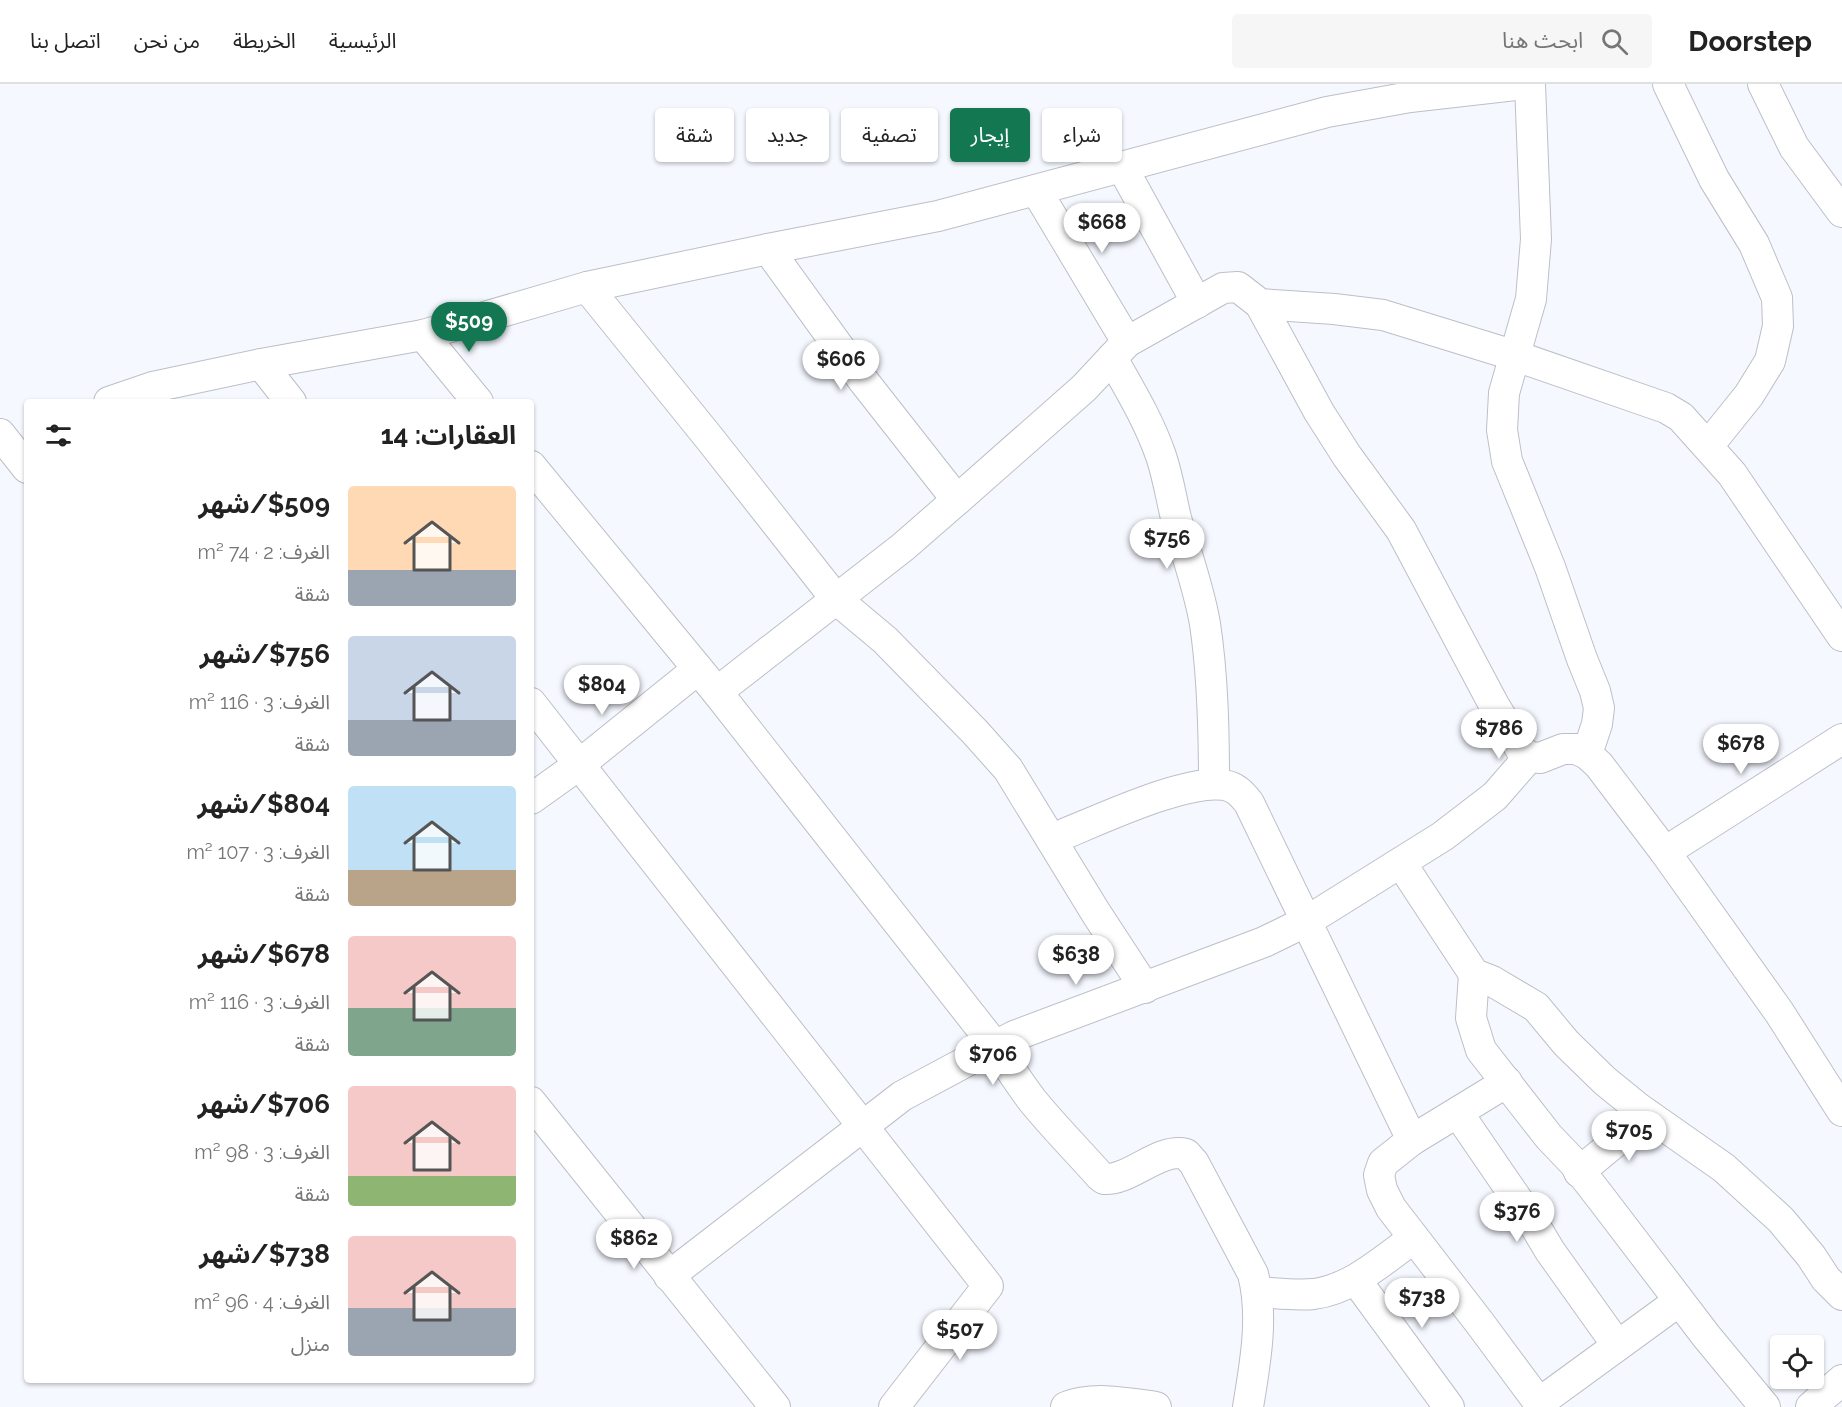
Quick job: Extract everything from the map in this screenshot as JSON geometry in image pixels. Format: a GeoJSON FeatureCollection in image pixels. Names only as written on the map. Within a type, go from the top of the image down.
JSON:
{"type":"FeatureCollection","features":[{"type":"Feature","properties":{"kind":"street"},"geometry":{"type":"LineString","coordinates":[[118,399],[153,387],[261,364],[423,335],[587,287],[938,216],[1327,112],[1410,97],[1528,84],[1536,239],[1531,299],[1504,393],[1502,429],[1507,461],[1550,567],[1595,691],[1599,708],[1597,724],[1587,754]]}},
{"type":"Feature","properties":{"kind":"street"},"geometry":{"type":"LineString","coordinates":[[1668,84],[1714,179],[1754,244],[1777,298],[1778,326],[1770,361],[1749,394],[1708,446]]}},
{"type":"Feature","properties":{"kind":"street"},"geometry":{"type":"LineString","coordinates":[[1763,84],[1794,147],[1842,212]]}},
{"type":"Feature","properties":{"kind":"street"},"geometry":{"type":"LineString","coordinates":[[1122,167],[1197,303]]}},
{"type":"Feature","properties":{"kind":"street"},"geometry":{"type":"LineString","coordinates":[[1036,190],[1119,350],[1171,486],[1176,516],[1194,577],[1204,624],[1211,676],[1214,784]]}},
{"type":"Feature","properties":{"kind":"street"},"geometry":{"type":"LineString","coordinates":[[768,249],[862,379],[957,500]]}},
{"type":"Feature","properties":{"kind":"street"},"geometry":{"type":"LineString","coordinates":[[717,692],[903,547],[1084,388],[1119,350],[1197,303],[1230,286],[1238,286],[1260,304],[1319,412],[1347,456],[1401,530],[1494,705],[1521,750],[1529,757],[1540,758],[1563,749],[1576,749],[1587,754],[1599,765],[1665,852],[1779,1012],[1842,1111]]}},
{"type":"Feature","properties":{"kind":"street"},"geometry":{"type":"LineString","coordinates":[[587,287],[836,599],[885,640],[1008,769],[1145,988]]}},
{"type":"Feature","properties":{"kind":"street"},"geometry":{"type":"LineString","coordinates":[[1260,304],[1383,315],[1516,356],[1666,408],[1681,417],[1732,474],[1842,636]]}},
{"type":"Feature","properties":{"kind":"street"},"geometry":{"type":"LineString","coordinates":[[423,335],[476,399]]}},
{"type":"Feature","properties":{"kind":"street"},"geometry":{"type":"LineString","coordinates":[[261,364],[289,399]]}},
{"type":"Feature","properties":{"kind":"street"},"geometry":{"type":"LineString","coordinates":[[0,434],[24,459]]}},
{"type":"Feature","properties":{"kind":"street"},"geometry":{"type":"LineString","coordinates":[[534,470],[717,692],[994,1046],[1043,1113],[1104,1179],[1115,1178],[1148,1162],[1174,1154],[1182,1153],[1191,1158],[1253,1274],[1258,1292],[1257,1337],[1248,1407]]}},
{"type":"Feature","properties":{"kind":"street"},"geometry":{"type":"LineString","coordinates":[[534,797],[580,764],[698,669]]}},
{"type":"Feature","properties":{"kind":"street"},"geometry":{"type":"LineString","coordinates":[[534,706],[988,1286],[894,1407]]}},
{"type":"Feature","properties":{"kind":"street"},"geometry":{"type":"LineString","coordinates":[[1665,852],[1842,739]]}},
{"type":"Feature","properties":{"kind":"street"},"geometry":{"type":"LineString","coordinates":[[669,1276],[902,1096],[1014,1036],[1264,942],[1307,921],[1443,837],[1495,796],[1529,757]]}},
{"type":"Feature","properties":{"kind":"street"},"geometry":{"type":"LineString","coordinates":[[1052,839],[1156,798],[1193,787],[1226,785],[1241,792],[1249,803],[1307,921],[1412,1140]]}},
{"type":"Feature","properties":{"kind":"street"},"geometry":{"type":"LineString","coordinates":[[1401,863],[1474,974],[1492,981],[1536,1007],[1566,1043],[1605,1081],[1648,1115],[1724,1168],[1781,1220],[1826,1279],[1842,1295]]}},
{"type":"Feature","properties":{"kind":"street"},"geometry":{"type":"LineString","coordinates":[[1474,974],[1471,1018],[1481,1050],[1766,1407]]}},
{"type":"Feature","properties":{"kind":"street"},"geometry":{"type":"LineString","coordinates":[[1507,1082],[1412,1140],[1383,1162],[1379,1175],[1382,1190],[1391,1208],[1479,1322],[1535,1405],[1679,1300]]}},
{"type":"Feature","properties":{"kind":"street"},"geometry":{"type":"LineString","coordinates":[[534,1106],[775,1407]]}},
{"type":"Feature","properties":{"kind":"street"},"geometry":{"type":"LineString","coordinates":[[1458,1113],[1550,1251],[1617,1345]]}},
{"type":"Feature","properties":{"kind":"street"},"geometry":{"type":"LineString","coordinates":[[1579,1172],[1648,1115]]}},
{"type":"Feature","properties":{"kind":"street"},"geometry":{"type":"LineString","coordinates":[[1258,1292],[1312,1294],[1339,1288],[1356,1280],[1414,1239]]}},
{"type":"Feature","properties":{"kind":"street"},"geometry":{"type":"LineString","coordinates":[[1356,1280],[1449,1407]]}},
{"type":"Feature","properties":{"kind":"street"},"geometry":{"type":"LineString","coordinates":[[1810,1407],[1842,1380]]}},
{"type":"Feature","properties":{"kind":"street"},"geometry":{"type":"LineString","coordinates":[[1066,1407],[1074,1404],[1100,1402],[1156,1407]]}}]}
